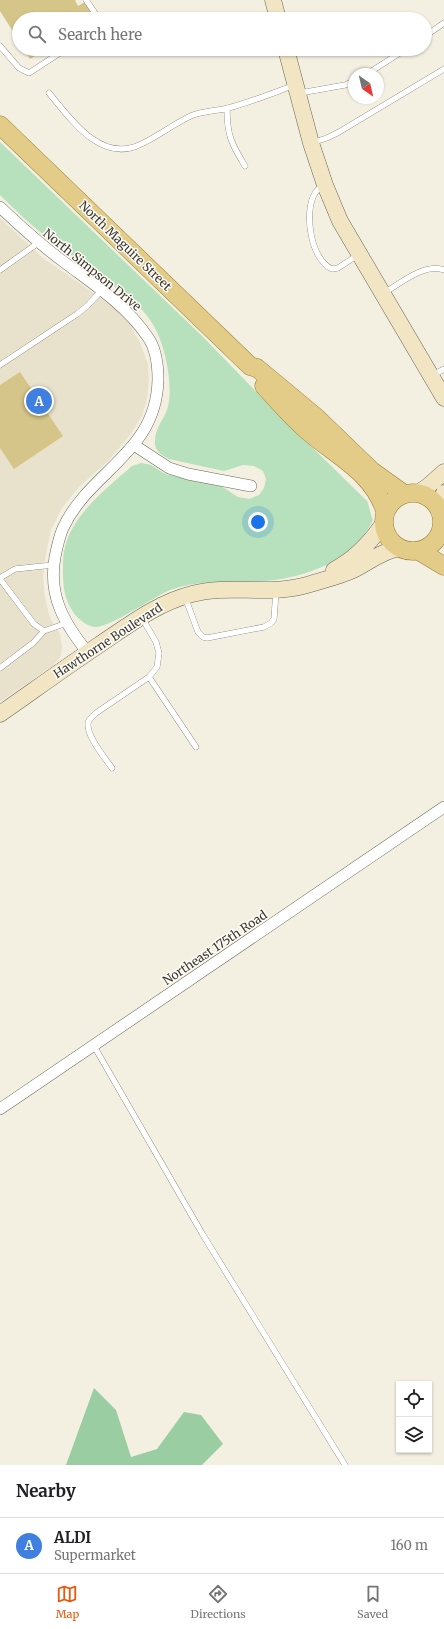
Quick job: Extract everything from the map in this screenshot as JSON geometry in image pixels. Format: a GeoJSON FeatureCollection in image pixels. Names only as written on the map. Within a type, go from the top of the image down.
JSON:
{"type":"FeatureCollection","features":[{"type":"Feature","properties":{"kind":"main road","name":"North Maguire Street"},"geometry":{"type":"LineString","coordinates":[[0,125],[250,366],[257,368],[310,412],[372,471],[411,493]]}},
{"type":"Feature","properties":{"kind":"main road","name":"North Maguire Street"},"geometry":{"type":"LineString","coordinates":[[250,366],[252,373],[295,419],[365,478],[379,494],[384,518]]}},
{"type":"Feature","properties":{"kind":"main road"},"geometry":{"type":"LineString","coordinates":[[411,493],[429,499],[442,501],[443,537],[435,540],[430,546],[419,551],[412,552],[399,548],[387,537],[384,518],[392,501],[411,493]]}},
{"type":"Feature","properties":{"kind":"main road"},"geometry":{"type":"LineString","coordinates":[[419,551],[444,566]]}},
{"type":"Feature","properties":{"kind":"street"},"geometry":{"type":"LineString","coordinates":[[273,0],[276,12]]}},
{"type":"Feature","properties":{"kind":"street"},"geometry":{"type":"LineString","coordinates":[[288,56],[311,143],[325,185],[340,221],[358,255],[382,294],[438,373],[444,398]]}},
{"type":"Feature","properties":{"kind":"street","name":"North Simpson Drive"},"geometry":{"type":"LineString","coordinates":[[0,207],[38,243],[127,311],[148,336],[155,351],[158,372],[158,391],[153,410],[143,432],[134,445],[94,486],[71,514],[57,546],[53,565],[53,586],[57,601],[74,636],[88,653]]}},
{"type":"Feature","properties":{"kind":"street"},"geometry":{"type":"LineString","coordinates":[[134,445],[169,468],[188,474],[251,486]]}},
{"type":"Feature","properties":{"kind":"street"},"geometry":{"type":"LineString","coordinates":[[411,493],[427,487],[444,472]]}},
{"type":"Feature","properties":{"kind":"street","name":"Hawthorne Boulevard"},"geometry":{"type":"LineString","coordinates":[[321,580],[326,574],[358,554],[375,536],[384,518]]}},
{"type":"Feature","properties":{"kind":"street","name":"Hawthorne Boulevard"},"geometry":{"type":"LineString","coordinates":[[0,714],[141,616],[168,602],[185,596],[216,590],[276,589],[305,585],[321,580],[329,580],[340,576],[387,551],[399,548]]}},
{"type":"Feature","properties":{"kind":"street","name":"Northeast 175th Road"},"geometry":{"type":"LineString","coordinates":[[0,1109],[444,807]]}},
{"type":"Feature","properties":{"kind":"lane"},"geometry":{"type":"LineString","coordinates":[[86,0],[94,12]]}},
{"type":"Feature","properties":{"kind":"lane"},"geometry":{"type":"LineString","coordinates":[[432,31],[444,23]]}},
{"type":"Feature","properties":{"kind":"lane"},"geometry":{"type":"LineString","coordinates":[[0,46],[19,68],[29,73],[55,56]]}},
{"type":"Feature","properties":{"kind":"lane"},"geometry":{"type":"LineString","coordinates":[[376,68],[395,56]]}},
{"type":"Feature","properties":{"kind":"lane"},"geometry":{"type":"LineString","coordinates":[[311,143],[339,132],[444,69]]}},
{"type":"Feature","properties":{"kind":"lane"},"geometry":{"type":"LineString","coordinates":[[49,93],[72,121],[90,138],[106,147],[116,149],[137,146],[194,114],[227,108],[296,90],[348,84]]}},
{"type":"Feature","properties":{"kind":"lane"},"geometry":{"type":"LineString","coordinates":[[227,108],[229,136],[245,166]]}},
{"type":"Feature","properties":{"kind":"lane"},"geometry":{"type":"LineString","coordinates":[[325,185],[317,190],[314,195],[309,212],[311,235],[315,248],[324,264],[332,269],[338,268],[358,255]]}},
{"type":"Feature","properties":{"kind":"lane"},"geometry":{"type":"LineString","coordinates":[[0,270],[38,243]]}},
{"type":"Feature","properties":{"kind":"lane"},"geometry":{"type":"LineString","coordinates":[[382,294],[420,272],[444,270]]}},
{"type":"Feature","properties":{"kind":"lane"},"geometry":{"type":"LineString","coordinates":[[0,365],[77,314],[101,291]]}},
{"type":"Feature","properties":{"kind":"lane"},"geometry":{"type":"LineString","coordinates":[[44,631],[34,624],[0,578],[15,569],[53,565]]}},
{"type":"Feature","properties":{"kind":"lane"},"geometry":{"type":"LineString","coordinates":[[185,596],[198,632],[203,638],[207,638],[264,627],[271,623],[274,619],[276,589]]}},
{"type":"Feature","properties":{"kind":"lane"},"geometry":{"type":"LineString","coordinates":[[112,768],[91,736],[88,728],[89,721],[96,714],[149,677],[157,667],[159,652],[156,642],[141,616]]}},
{"type":"Feature","properties":{"kind":"lane"},"geometry":{"type":"LineString","coordinates":[[0,668],[33,643],[44,631],[67,623]]}},
{"type":"Feature","properties":{"kind":"lane"},"geometry":{"type":"LineString","coordinates":[[149,677],[196,747]]}},
{"type":"Feature","properties":{"kind":"lane"},"geometry":{"type":"LineString","coordinates":[[94,1046],[203,1235],[345,1465]]}},
{"type":"Feature","properties":{"kind":"shaded area"},"geometry":{"type":"Polygon","coordinates":[[[0,218],[43,258],[118,310],[130,325],[140,343],[148,364],[149,381],[147,399],[142,416],[130,435],[108,461],[80,486],[62,508],[51,530],[43,576],[45,598],[50,618],[60,634],[62,646],[61,656],[54,665],[0,702],[0,218]]]}},
{"type":"Feature","properties":{"kind":"green space"},"geometry":{"type":"Polygon","coordinates":[[[0,142],[201,335],[277,413],[367,501],[373,520],[356,544],[332,562],[318,569],[289,578],[183,586],[170,590],[120,618],[101,626],[94,627],[77,617],[69,604],[64,588],[63,558],[68,539],[81,515],[90,504],[132,466],[141,463],[151,465],[165,474],[221,486],[238,497],[249,499],[259,495],[264,488],[266,479],[263,471],[254,466],[243,465],[224,471],[169,459],[159,452],[155,444],[155,437],[167,410],[170,391],[166,358],[156,330],[140,307],[43,235],[0,195],[0,142]]]}},
{"type":"Feature","properties":{"kind":"green space"},"geometry":{"type":"Polygon","coordinates":[[[94,1388],[116,1410],[131,1457],[157,1449],[184,1412],[201,1415],[223,1444],[202,1465],[66,1465],[94,1388]]]}},
{"type":"Feature","properties":{"kind":"building"},"geometry":{"type":"Polygon","coordinates":[[[0,0],[75,0],[78,6],[85,2],[91,12],[12,12],[12,30],[0,11],[0,0]]]}},
{"type":"Feature","properties":{"kind":"building"},"geometry":{"type":"Polygon","coordinates":[[[20,372],[63,436],[14,469],[0,448],[0,385],[20,372]]]}},
{"type":"Feature","properties":{"kind":"place","name":"ALDI"},"geometry":{"type":"Point","coordinates":[39,401]}}]}
